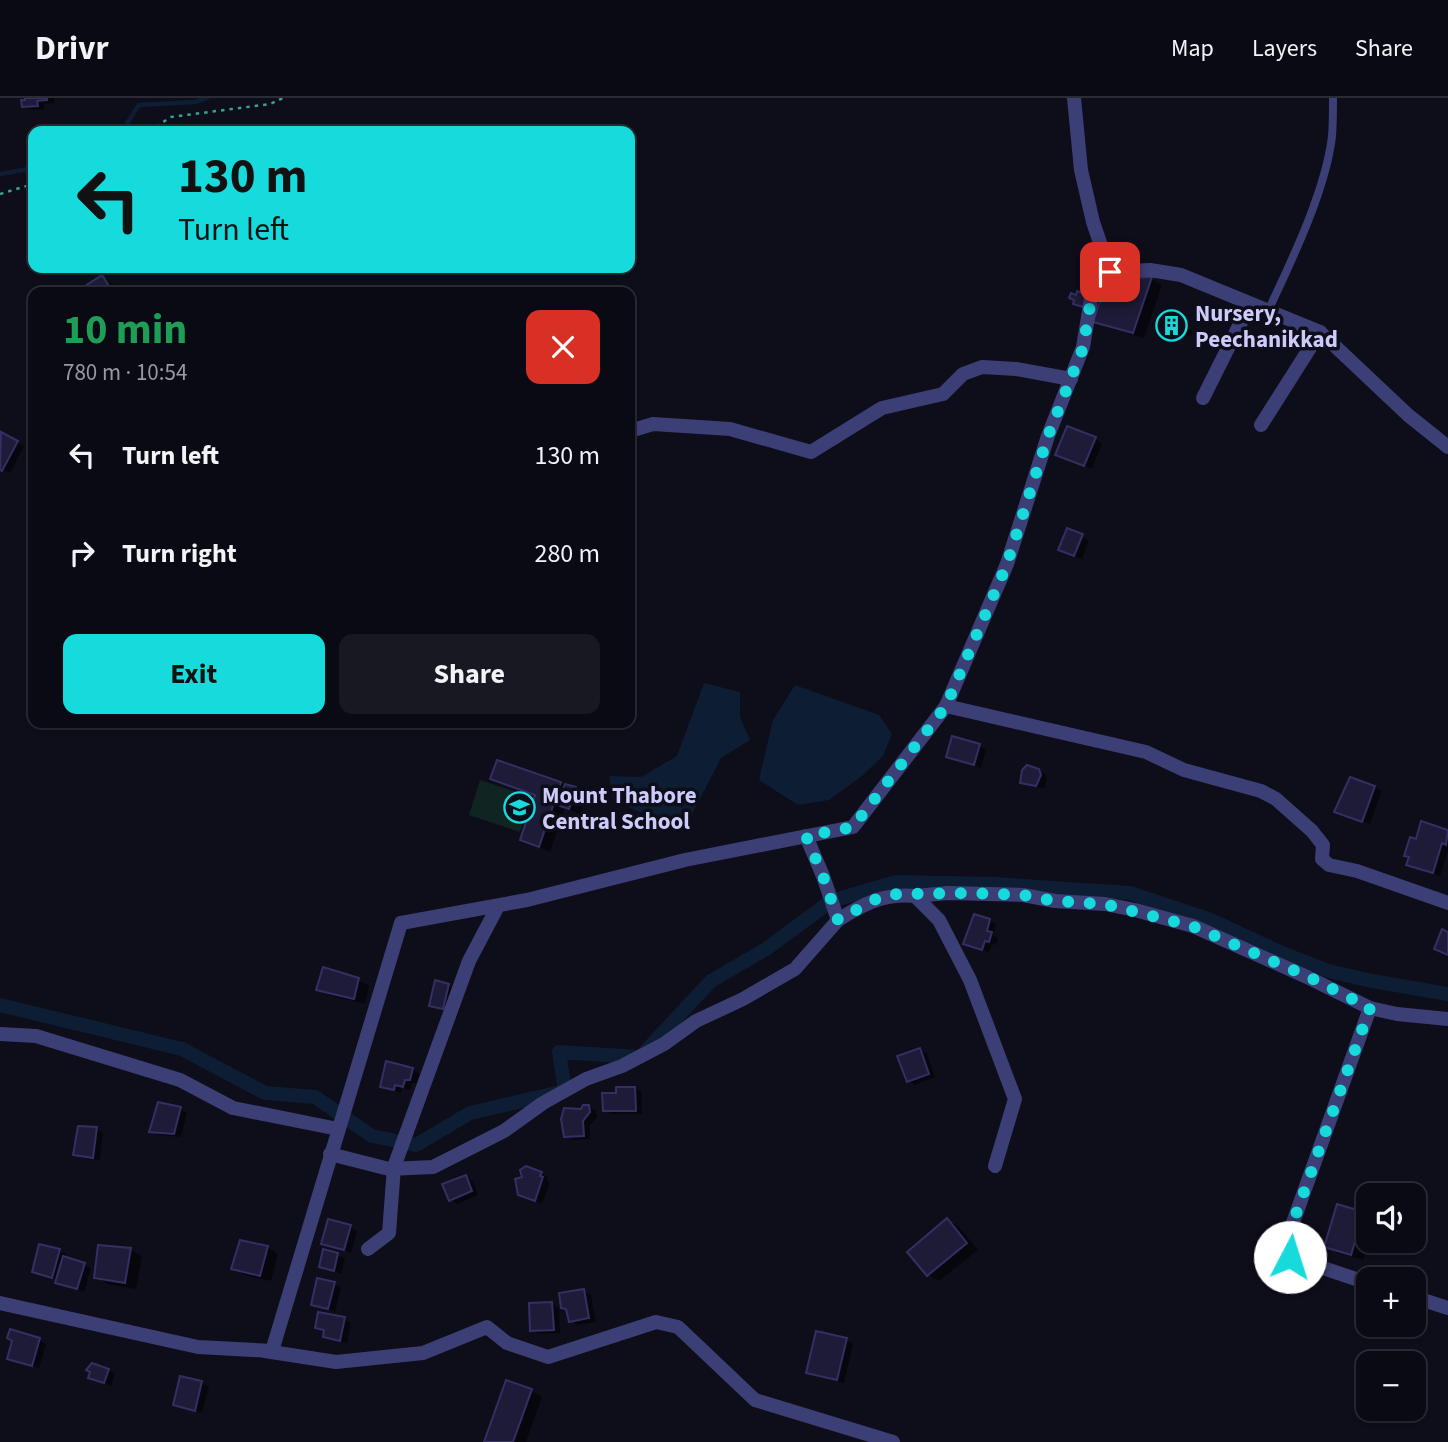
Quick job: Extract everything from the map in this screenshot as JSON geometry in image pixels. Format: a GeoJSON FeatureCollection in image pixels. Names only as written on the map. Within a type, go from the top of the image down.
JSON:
{"type":"FeatureCollection","features":[{"type":"Feature","properties":{"kind":"street"},"geometry":{"type":"LineString","coordinates":[[1074,98],[1081,170],[1093,222],[1110,272]]}},
{"type":"Feature","properties":{"kind":"street"},"geometry":{"type":"LineString","coordinates":[[1110,272],[1150,270],[1181,275],[1320,332],[1408,415],[1448,447]]}},
{"type":"Feature","properties":{"kind":"street"},"geometry":{"type":"LineString","coordinates":[[0,1303],[198,1347],[272,1351],[401,923],[527,901],[685,860],[853,827],[946,706],[1007,564],[1048,436],[1083,348],[1091,299],[1110,272]]}},
{"type":"Feature","properties":{"kind":"street"},"geometry":{"type":"LineString","coordinates":[[1203,398],[1250,304]]}},
{"type":"Feature","properties":{"kind":"street"},"geometry":{"type":"LineString","coordinates":[[1261,425],[1320,332]]}},
{"type":"Feature","properties":{"kind":"street"},"geometry":{"type":"LineString","coordinates":[[635,429],[653,424],[730,429],[811,452],[882,408],[943,394],[963,374],[982,367],[1016,369],[1071,379]]}},
{"type":"Feature","properties":{"kind":"street"},"geometry":{"type":"LineString","coordinates":[[946,706],[1146,752],[1184,770],[1261,791],[1276,799],[1312,831],[1323,845],[1322,859],[1329,865],[1357,871],[1448,903]]}},
{"type":"Feature","properties":{"kind":"street"},"geometry":{"type":"LineString","coordinates":[[806,836],[838,920]]}},
{"type":"Feature","properties":{"kind":"street"},"geometry":{"type":"LineString","coordinates":[[330,1154],[394,1168],[433,1167],[504,1131],[543,1103],[586,1079],[622,1066],[664,1044],[696,1021],[743,999],[795,969],[838,920],[878,898],[897,894],[1023,895],[1055,901],[1104,904],[1162,917],[1231,942],[1370,1008],[1396,1014],[1448,1019]]}},
{"type":"Feature","properties":{"kind":"street"},"geometry":{"type":"LineString","coordinates":[[915,896],[939,920],[970,980],[1015,1099],[995,1166]]}},
{"type":"Feature","properties":{"kind":"street"},"geometry":{"type":"LineString","coordinates":[[368,1249],[389,1233],[394,1168],[469,961],[498,906]]}},
{"type":"Feature","properties":{"kind":"street"},"geometry":{"type":"LineString","coordinates":[[1356,1279],[1290,1257],[1286,1242],[1370,1008]]}},
{"type":"Feature","properties":{"kind":"street"},"geometry":{"type":"LineString","coordinates":[[0,1034],[36,1036],[180,1080],[233,1108],[338,1129]]}},
{"type":"Feature","properties":{"kind":"street"},"geometry":{"type":"LineString","coordinates":[[1426,1301],[1448,1308]]}},
{"type":"Feature","properties":{"kind":"street"},"geometry":{"type":"LineString","coordinates":[[265,1351],[336,1362],[423,1353],[487,1327],[507,1343],[548,1357],[656,1322],[678,1327],[755,1400],[893,1442]]}},
{"type":"Feature","properties":{"kind":"lane"},"geometry":{"type":"LineString","coordinates":[[1268,311],[1293,258],[1321,181],[1332,138],[1333,98]]}},
{"type":"Feature","properties":{"kind":"path"},"geometry":{"type":"LineString","coordinates":[[157,126],[171,117],[271,104],[283,98]]}},
{"type":"Feature","properties":{"kind":"path"},"geometry":{"type":"LineString","coordinates":[[0,194],[28,186]]}},
{"type":"Feature","properties":{"kind":"green space"},"geometry":{"type":"Polygon","coordinates":[[[480,780],[532,797],[520,832],[469,815],[480,780]]]}},
{"type":"Feature","properties":{"kind":"water"},"geometry":{"type":"Polygon","coordinates":[[[704,683],[740,692],[740,717],[750,740],[721,758],[688,822],[655,819],[613,800],[609,776],[641,777],[677,756],[704,683]]]}},
{"type":"Feature","properties":{"kind":"water"},"geometry":{"type":"Polygon","coordinates":[[[795,685],[879,715],[892,734],[883,756],[862,776],[829,800],[798,805],[759,780],[773,720],[795,685]]]}},
{"type":"Feature","properties":{"kind":"building"},"geometry":{"type":"Polygon","coordinates":[[[21,100],[47,100],[37,101],[38,106],[22,107],[21,100]]]}},
{"type":"Feature","properties":{"kind":"building"},"geometry":{"type":"Polygon","coordinates":[[[102,275],[110,287],[84,287],[102,275]]]}},
{"type":"Feature","properties":{"kind":"building"},"geometry":{"type":"Polygon","coordinates":[[[1152,277],[1133,333],[1093,322],[1099,304],[1115,279],[1152,277]]]}},
{"type":"Feature","properties":{"kind":"building"},"geometry":{"type":"Polygon","coordinates":[[[1077,291],[1087,294],[1083,307],[1073,304],[1074,300],[1069,298],[1071,293],[1076,295],[1077,291]]]}},
{"type":"Feature","properties":{"kind":"building","name":"Nursery, Peechanikkad"},"geometry":{"type":"Polygon","coordinates":[[[1161,317],[1186,325],[1183,335],[1158,327],[1161,317]]]}},
{"type":"Feature","properties":{"kind":"building"},"geometry":{"type":"Polygon","coordinates":[[[1067,426],[1096,437],[1084,466],[1055,455],[1067,426]]]}},
{"type":"Feature","properties":{"kind":"building"},"geometry":{"type":"Polygon","coordinates":[[[1,432],[18,441],[2,471],[0,470],[1,432]]]}},
{"type":"Feature","properties":{"kind":"building"},"geometry":{"type":"Polygon","coordinates":[[[1067,528],[1083,534],[1074,556],[1058,550],[1067,528]]]}},
{"type":"Feature","properties":{"kind":"building"},"geometry":{"type":"Polygon","coordinates":[[[952,736],[980,744],[974,765],[946,757],[952,736]]]}},
{"type":"Feature","properties":{"kind":"building"},"geometry":{"type":"Polygon","coordinates":[[[497,760],[561,782],[539,847],[520,840],[535,795],[490,779],[497,760]]]}},
{"type":"Feature","properties":{"kind":"building"},"geometry":{"type":"Polygon","coordinates":[[[1027,765],[1039,769],[1041,775],[1036,786],[1020,783],[1022,770],[1027,765]]]}},
{"type":"Feature","properties":{"kind":"building"},"geometry":{"type":"Polygon","coordinates":[[[1350,777],[1375,786],[1362,822],[1334,812],[1350,777]]]}},
{"type":"Feature","properties":{"kind":"building"},"geometry":{"type":"Polygon","coordinates":[[[565,784],[576,787],[569,809],[557,805],[565,784]]]}},
{"type":"Feature","properties":{"kind":"building"},"geometry":{"type":"Polygon","coordinates":[[[1421,821],[1448,830],[1446,845],[1442,843],[1433,873],[1406,865],[1409,857],[1404,856],[1410,837],[1416,839],[1421,821]]]}},
{"type":"Feature","properties":{"kind":"building"},"geometry":{"type":"Polygon","coordinates":[[[974,914],[990,919],[987,931],[992,932],[989,942],[985,941],[982,950],[963,944],[974,914]]]}},
{"type":"Feature","properties":{"kind":"building"},"geometry":{"type":"Polygon","coordinates":[[[1442,929],[1448,932],[1448,955],[1434,949],[1442,929]]]}},
{"type":"Feature","properties":{"kind":"building"},"geometry":{"type":"Polygon","coordinates":[[[323,967],[359,978],[354,999],[316,990],[323,967]]]}},
{"type":"Feature","properties":{"kind":"building"},"geometry":{"type":"Polygon","coordinates":[[[435,980],[449,984],[443,1009],[429,1006],[435,980]]]}},
{"type":"Feature","properties":{"kind":"building"},"geometry":{"type":"Polygon","coordinates":[[[920,1048],[929,1074],[907,1082],[897,1056],[920,1048]]]}},
{"type":"Feature","properties":{"kind":"building"},"geometry":{"type":"Polygon","coordinates":[[[386,1061],[413,1068],[410,1080],[405,1080],[403,1087],[395,1085],[394,1090],[380,1087],[386,1061]]]}},
{"type":"Feature","properties":{"kind":"building"},"geometry":{"type":"Polygon","coordinates":[[[616,1087],[635,1087],[636,1111],[603,1111],[602,1093],[616,1093],[616,1087]]]}},
{"type":"Feature","properties":{"kind":"building"},"geometry":{"type":"Polygon","coordinates":[[[158,1102],[181,1107],[174,1134],[149,1132],[158,1102]]]}},
{"type":"Feature","properties":{"kind":"building"},"geometry":{"type":"Polygon","coordinates":[[[583,1105],[589,1105],[590,1112],[583,1121],[584,1136],[564,1137],[561,1119],[564,1108],[581,1109],[583,1105]]]}},
{"type":"Feature","properties":{"kind":"building"},"geometry":{"type":"Polygon","coordinates":[[[78,1126],[97,1127],[93,1158],[73,1155],[78,1126]]]}},
{"type":"Feature","properties":{"kind":"building"},"geometry":{"type":"Polygon","coordinates":[[[526,1166],[542,1172],[540,1176],[543,1177],[535,1201],[518,1195],[515,1179],[522,1177],[520,1170],[526,1166]]]}},
{"type":"Feature","properties":{"kind":"building"},"geometry":{"type":"Polygon","coordinates":[[[466,1175],[472,1191],[449,1201],[442,1184],[466,1175]]]}},
{"type":"Feature","properties":{"kind":"building"},"geometry":{"type":"Polygon","coordinates":[[[1337,1204],[1356,1210],[1356,1238],[1351,1255],[1324,1247],[1337,1204]]]}},
{"type":"Feature","properties":{"kind":"building"},"geometry":{"type":"Polygon","coordinates":[[[947,1218],[967,1243],[927,1276],[907,1252],[947,1218]]]}},
{"type":"Feature","properties":{"kind":"building"},"geometry":{"type":"Polygon","coordinates":[[[328,1219],[351,1225],[344,1250],[321,1244],[328,1219]]]}},
{"type":"Feature","properties":{"kind":"building"},"geometry":{"type":"Polygon","coordinates":[[[240,1240],[268,1246],[260,1276],[231,1269],[240,1240]]]}},
{"type":"Feature","properties":{"kind":"building"},"geometry":{"type":"Polygon","coordinates":[[[39,1244],[60,1249],[52,1278],[32,1272],[39,1244]]]}},
{"type":"Feature","properties":{"kind":"building"},"geometry":{"type":"Polygon","coordinates":[[[98,1245],[131,1248],[125,1283],[94,1278],[98,1245]]]}},
{"type":"Feature","properties":{"kind":"building"},"geometry":{"type":"Polygon","coordinates":[[[323,1249],[338,1253],[334,1271],[319,1267],[323,1249]]]}},
{"type":"Feature","properties":{"kind":"building"},"geometry":{"type":"Polygon","coordinates":[[[63,1256],[85,1263],[77,1289],[55,1283],[63,1256]]]}},
{"type":"Feature","properties":{"kind":"building"},"geometry":{"type":"Polygon","coordinates":[[[317,1278],[335,1282],[328,1309],[311,1305],[317,1278]]]}},
{"type":"Feature","properties":{"kind":"building"},"geometry":{"type":"Polygon","coordinates":[[[584,1289],[589,1318],[569,1322],[566,1309],[561,1308],[559,1293],[584,1289]]]}},
{"type":"Feature","properties":{"kind":"building"},"geometry":{"type":"Polygon","coordinates":[[[552,1302],[554,1330],[530,1331],[529,1303],[552,1302]]]}},
{"type":"Feature","properties":{"kind":"building"},"geometry":{"type":"Polygon","coordinates":[[[318,1312],[345,1317],[340,1341],[323,1337],[324,1330],[315,1328],[318,1312]]]}},
{"type":"Feature","properties":{"kind":"building"},"geometry":{"type":"Polygon","coordinates":[[[10,1329],[40,1338],[32,1366],[7,1359],[12,1341],[7,1338],[10,1329]]]}},
{"type":"Feature","properties":{"kind":"building"},"geometry":{"type":"Polygon","coordinates":[[[816,1331],[847,1338],[837,1380],[806,1373],[816,1331]]]}},
{"type":"Feature","properties":{"kind":"building"},"geometry":{"type":"Polygon","coordinates":[[[92,1363],[109,1369],[104,1383],[88,1378],[90,1372],[86,1370],[92,1363]]]}},
{"type":"Feature","properties":{"kind":"building"},"geometry":{"type":"Polygon","coordinates":[[[180,1376],[202,1381],[195,1411],[173,1405],[180,1376]]]}},
{"type":"Feature","properties":{"kind":"building"},"geometry":{"type":"Polygon","coordinates":[[[506,1380],[532,1389],[513,1442],[484,1442],[506,1380]]]}},
{"type":"Feature","properties":{"kind":"waterway"},"geometry":{"type":"LineString","coordinates":[[125,126],[139,105],[195,102],[207,98]]}},
{"type":"Feature","properties":{"kind":"waterway"},"geometry":{"type":"LineString","coordinates":[[0,174],[28,169]]}},
{"type":"Feature","properties":{"kind":"waterway"},"geometry":{"type":"LineString","coordinates":[[0,1005],[182,1049],[265,1093],[315,1097],[372,1136],[416,1145],[470,1113],[565,1091],[559,1052],[640,1057],[711,981],[766,949],[831,901],[896,882],[995,884],[1130,893],[1211,920],[1282,953],[1329,971],[1448,994]]}},
{"type":"Feature","properties":{"kind":"place","name":"Nursery, Peechanikkad"},"geometry":{"type":"Point","coordinates":[1172,326]}},
{"type":"Feature","properties":{"kind":"place","name":"Mount Thabore Central School"},"geometry":{"type":"Point","coordinates":[519,808]}},
{"type":"Feature","properties":{"kind":"route"},"geometry":{"type":"LineString","coordinates":[[1110,272],[1091,299],[1083,348],[1048,436],[1007,564],[946,706],[853,827],[806,836],[838,920],[878,898],[897,894],[1023,895],[1055,901],[1104,904],[1192,926],[1307,976],[1370,1008],[1286,1242],[1290,1257]]}}]}
